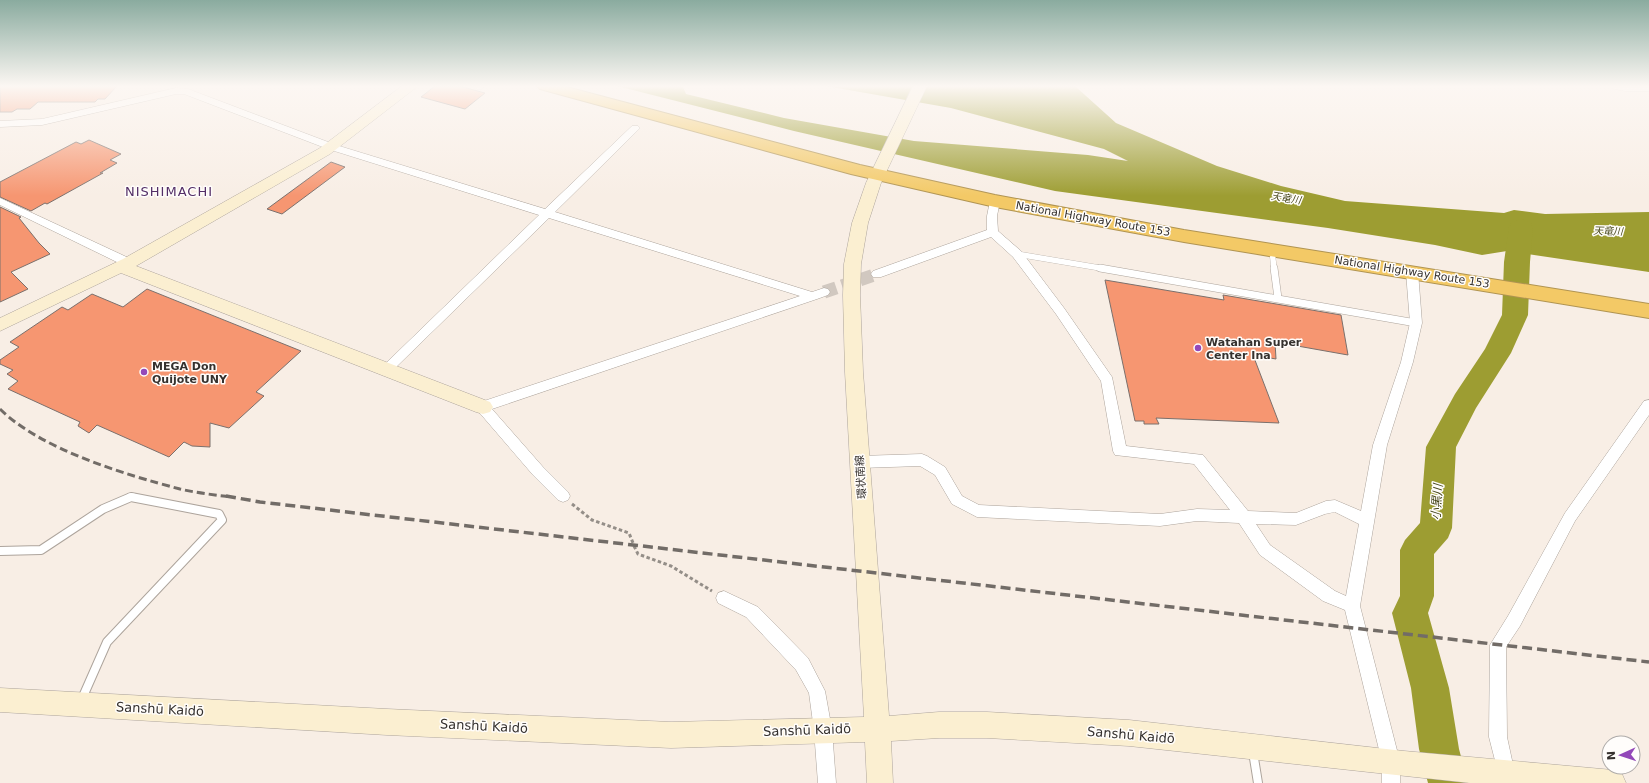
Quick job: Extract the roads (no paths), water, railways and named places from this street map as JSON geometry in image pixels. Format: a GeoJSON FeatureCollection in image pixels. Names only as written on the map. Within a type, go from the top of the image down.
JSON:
{"type":"FeatureCollection","features":[{"type":"Feature","properties":{"kind":"highway","name":"National Highway Route 153"},"geometry":{"type":"LineString","coordinates":[[698,123],[881,166],[995,201],[1184,236],[1649,311]]}},
{"type":"Feature","properties":{"kind":"street"},"geometry":{"type":"LineString","coordinates":[[0,124],[31,123]]}},
{"type":"Feature","properties":{"kind":"street"},"geometry":{"type":"LineString","coordinates":[[269,123],[332,146],[546,214],[818,294],[483,407]]}},
{"type":"Feature","properties":{"kind":"street"},"geometry":{"type":"LineString","coordinates":[[0,325],[125,265],[332,146],[363,123]]}},
{"type":"Feature","properties":{"kind":"street","name":"環状南線"},"geometry":{"type":"LineString","coordinates":[[880,783],[878,728],[853,352],[851,298],[855,244],[861,219],[881,166],[902,123]]}},
{"type":"Feature","properties":{"kind":"street"},"geometry":{"type":"LineString","coordinates":[[386,370],[635,128]]}},
{"type":"Feature","properties":{"kind":"street"},"geometry":{"type":"LineString","coordinates":[[995,201],[992,216],[993,232],[1017,254],[1060,311],[1107,380],[1120,451],[1198,459],[1243,516],[1265,550],[1329,596],[1352,606]]}},
{"type":"Feature","properties":{"kind":"street"},"geometry":{"type":"LineString","coordinates":[[0,202],[125,265],[386,370],[483,407],[538,470],[563,496]]}},
{"type":"Feature","properties":{"kind":"street"},"geometry":{"type":"LineString","coordinates":[[877,274],[993,232]]}},
{"type":"Feature","properties":{"kind":"street"},"geometry":{"type":"LineString","coordinates":[[1395,770],[1352,606],[1380,445],[1407,362],[1416,323],[1412,272]]}},
{"type":"Feature","properties":{"kind":"street"},"geometry":{"type":"LineString","coordinates":[[1503,777],[1498,737],[1498,645],[1514,621],[1570,517],[1649,405]]}},
{"type":"Feature","properties":{"kind":"street"},"geometry":{"type":"LineString","coordinates":[[860,462],[922,460],[940,471],[957,500],[977,510],[1160,520],[1197,515],[1296,519],[1320,509],[1335,506],[1367,520]]}},
{"type":"Feature","properties":{"kind":"street"},"geometry":{"type":"LineString","coordinates":[[724,598],[752,612],[802,664],[817,690],[823,730],[827,783]]}},
{"type":"Feature","properties":{"kind":"street","name":"Sanshū Kaidō"},"geometry":{"type":"LineString","coordinates":[[0,700],[671,736],[939,725],[1129,733],[1253,747],[1395,770],[1613,783]]}},
{"type":"Feature","properties":{"kind":"lane"},"geometry":{"type":"LineString","coordinates":[[1272,250],[1278,298]]}},
{"type":"Feature","properties":{"kind":"lane"},"geometry":{"type":"LineString","coordinates":[[1017,254],[1416,323]]}},
{"type":"Feature","properties":{"kind":"lane"},"geometry":{"type":"LineString","coordinates":[[0,551],[41,550],[103,509],[131,498],[219,514],[222,520],[107,642],[79,705]]}},
{"type":"Feature","properties":{"kind":"lane"},"geometry":{"type":"LineString","coordinates":[[1253,747],[1258,783]]}},
{"type":"Feature","properties":{"kind":"water","name":"天竜川"},"geometry":{"type":"Polygon","coordinates":[[[761,123],[810,123],[914,141],[1088,155],[1128,161],[1104,149],[1005,123],[1115,123],[1217,166],[1281,186],[1345,201],[1504,213],[1514,210],[1545,214],[1649,212],[1649,272],[1507,251],[1482,255],[1435,245],[1328,228],[1055,191],[761,123]]]}},
{"type":"Feature","properties":{"kind":"waterway","name":"小黒川"},"geometry":{"type":"LineString","coordinates":[[1448,783],[1439,749],[1430,688],[1410,613],[1417,596],[1417,550],[1436,528],[1441,447],[1465,402],[1497,353],[1515,315],[1517,262],[1521,227]]}},
{"type":"Feature","properties":{"kind":"tunnel"},"geometry":{"type":"LineString","coordinates":[[824,292],[877,274]]}},
{"type":"Feature","properties":{"kind":"railway"},"geometry":{"type":"LineString","coordinates":[[0,409],[17,423],[37,436],[85,459],[180,489],[231,497]]}},
{"type":"Feature","properties":{"kind":"railway"},"geometry":{"type":"LineString","coordinates":[[226,496],[231,497]]}},
{"type":"Feature","properties":{"kind":"railway"},"geometry":{"type":"LineString","coordinates":[[231,497],[260,502],[1649,662]]}},
{"type":"Feature","properties":{"kind":"place","name":"Watahan Super Center Ina"},"geometry":{"type":"Point","coordinates":[1198,348]}},
{"type":"Feature","properties":{"kind":"place","name":"MEGA Don Quijote UNY"},"geometry":{"type":"Point","coordinates":[144,372]}},
{"type":"Feature","properties":{"kind":"district","name":"NISHIMACHI"},"geometry":{"type":"Point","coordinates":[169,191]}}]}
